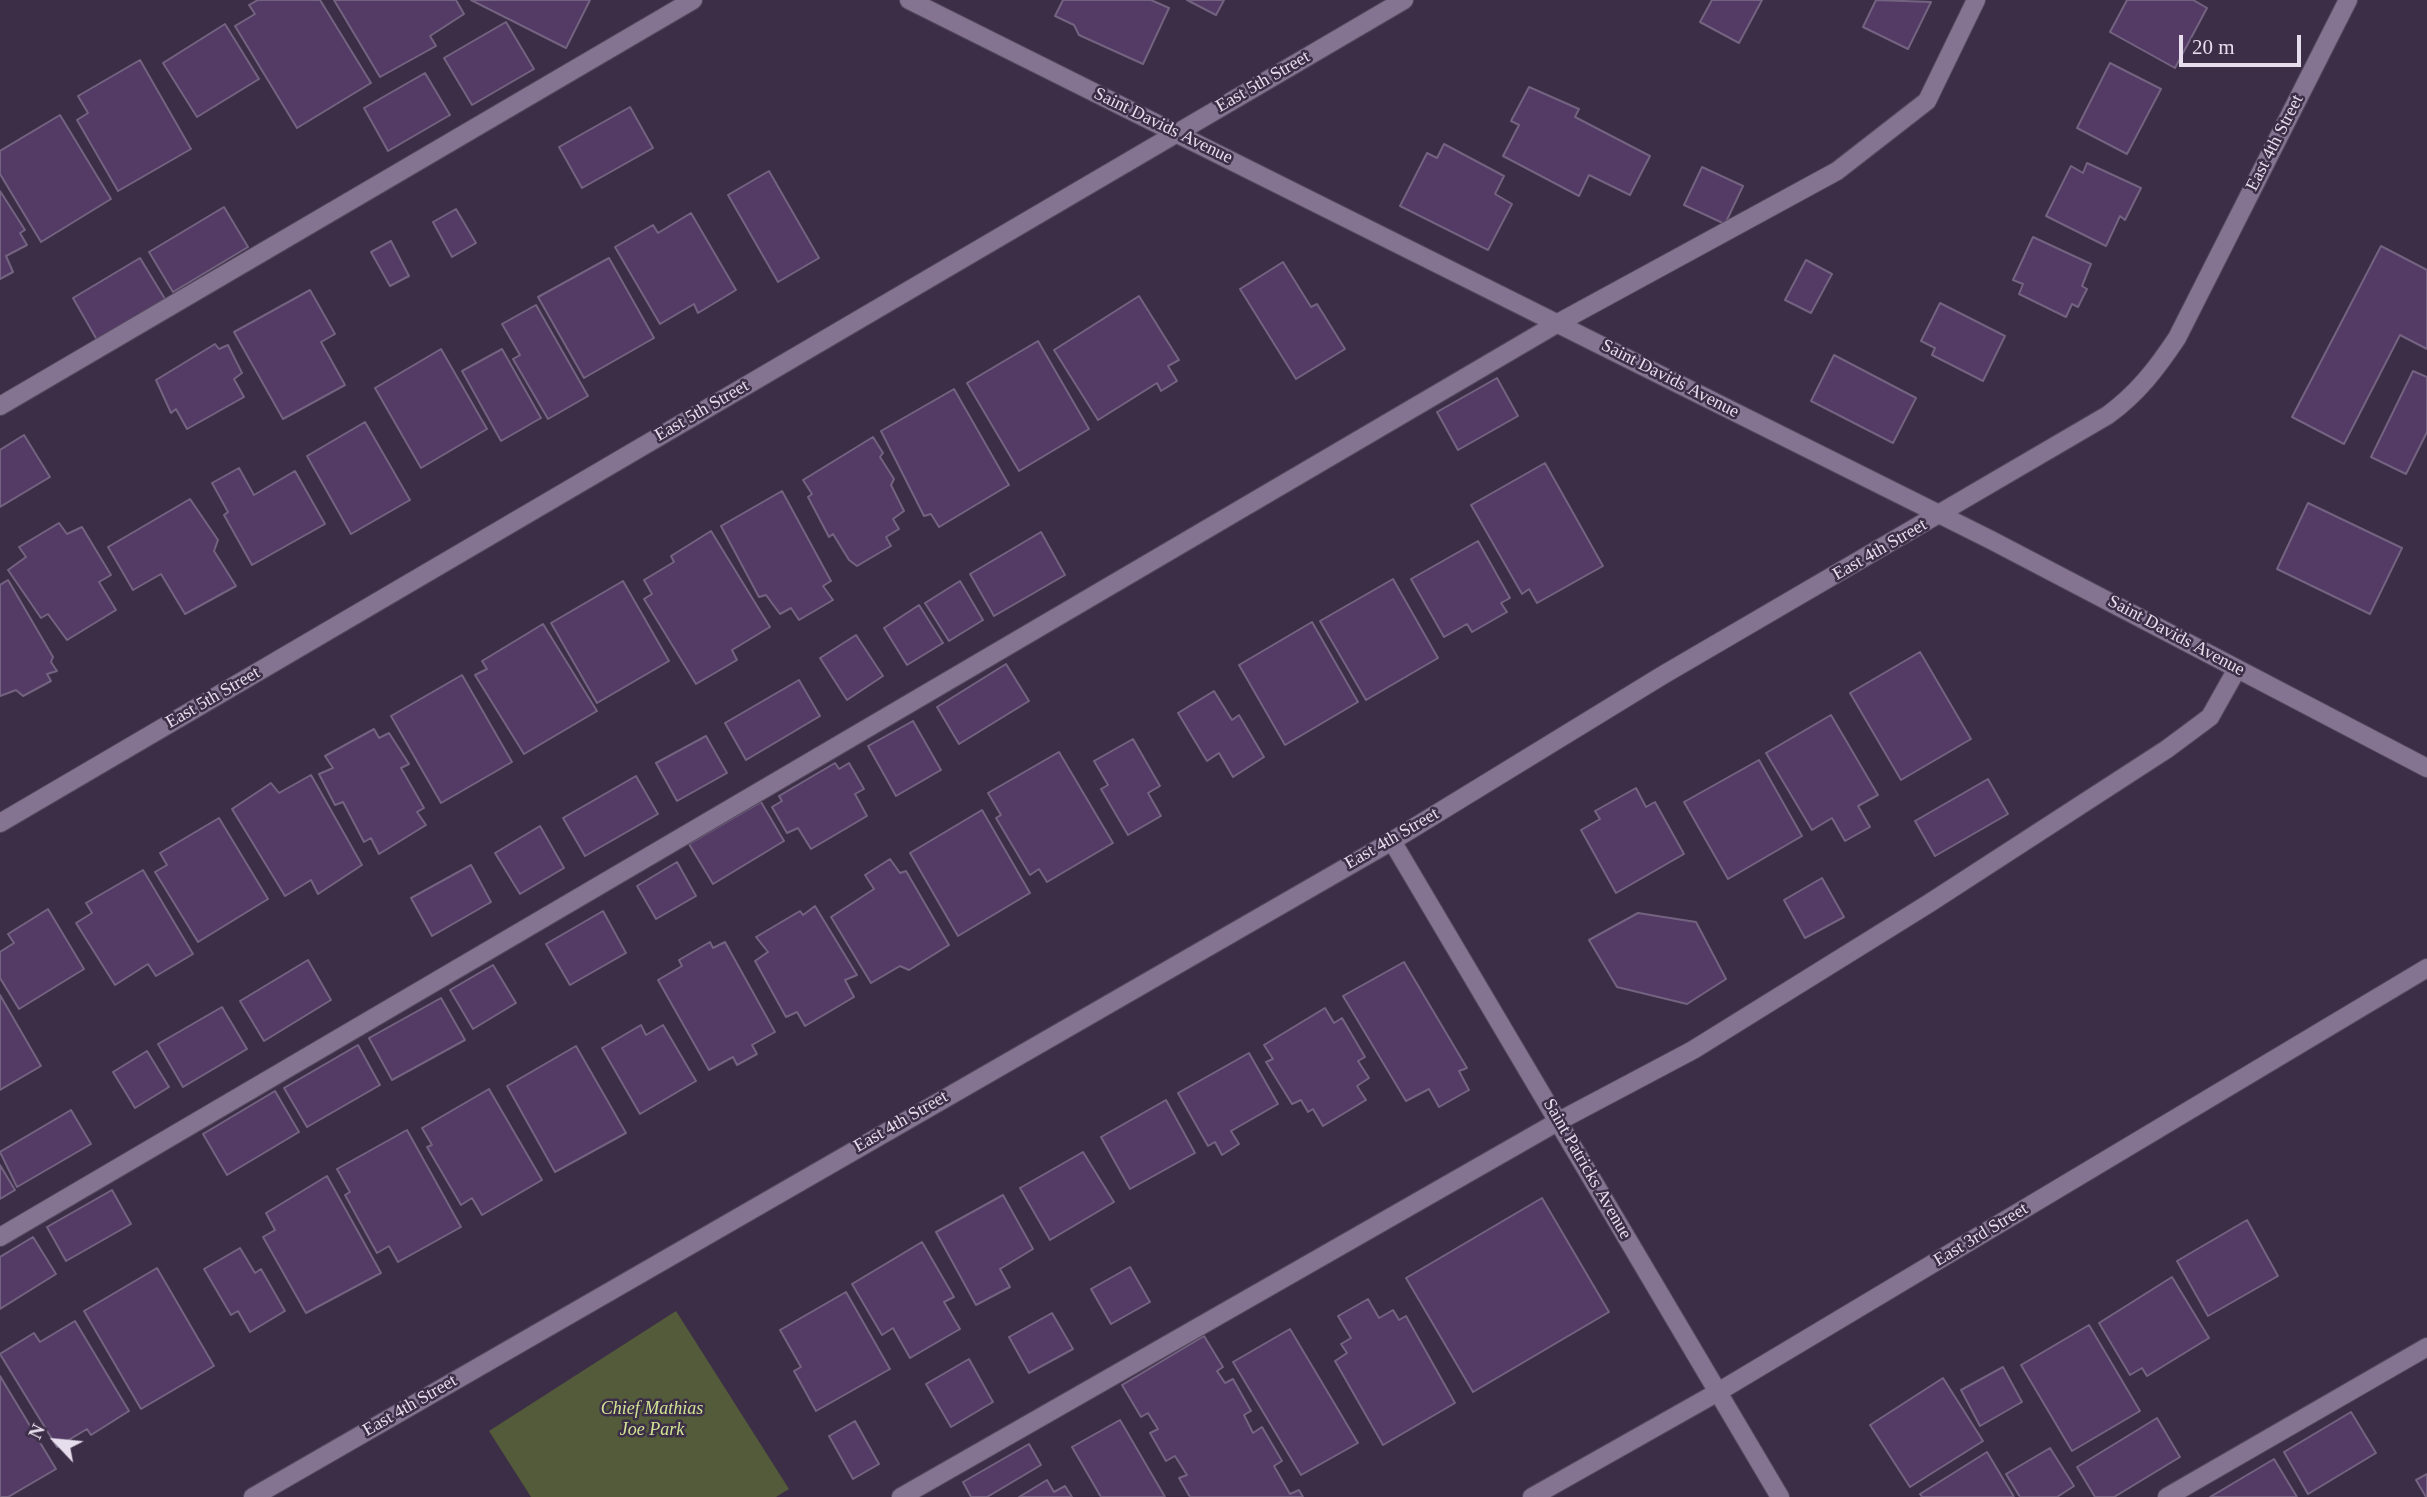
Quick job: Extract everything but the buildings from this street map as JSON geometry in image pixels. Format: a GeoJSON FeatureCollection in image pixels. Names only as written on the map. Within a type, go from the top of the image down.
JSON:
{"type":"FeatureCollection","features":[{"type":"Feature","properties":{"kind":"street"},"geometry":{"type":"LineString","coordinates":[[0,406],[693,0]]}},
{"type":"Feature","properties":{"kind":"street","name":"Saint Davids Avenue"},"geometry":{"type":"LineString","coordinates":[[909,0],[1940,514],[2427,768]]}},
{"type":"Feature","properties":{"kind":"street","name":"East 5th Street"},"geometry":{"type":"LineString","coordinates":[[0,823],[1176,131],[1404,0]]}},
{"type":"Feature","properties":{"kind":"street"},"geometry":{"type":"LineString","coordinates":[[0,1237],[1558,323],[1847,164],[1927,101],[1976,0]]}},
{"type":"Feature","properties":{"kind":"street","name":"East 4th Street"},"geometry":{"type":"LineString","coordinates":[[254,1497],[1392,841],[1663,675],[2108,415],[2130,399],[2152,375],[2177,338],[2348,0]]}},
{"type":"Feature","properties":{"kind":"street"},"geometry":{"type":"LineString","coordinates":[[901,1497],[1559,1121],[1693,1049],[1928,904],[2167,749],[2210,717],[2237,669]]}},
{"type":"Feature","properties":{"kind":"street","name":"Saint Patricks Avenue"},"geometry":{"type":"LineString","coordinates":[[1392,841],[1780,1497]]}},
{"type":"Feature","properties":{"kind":"street","name":"East 3rd Street"},"geometry":{"type":"LineString","coordinates":[[1532,1497],[1718,1392],[2427,968]]}},
{"type":"Feature","properties":{"kind":"street"},"geometry":{"type":"LineString","coordinates":[[2167,1497],[2427,1347]]}},
{"type":"Feature","properties":{"kind":"green space","name":"Chief Mathias Joe Park"},"geometry":{"type":"Polygon","coordinates":[[[676,1311],[789,1489],[776,1497],[531,1497],[489,1431],[676,1311]]]}}]}
